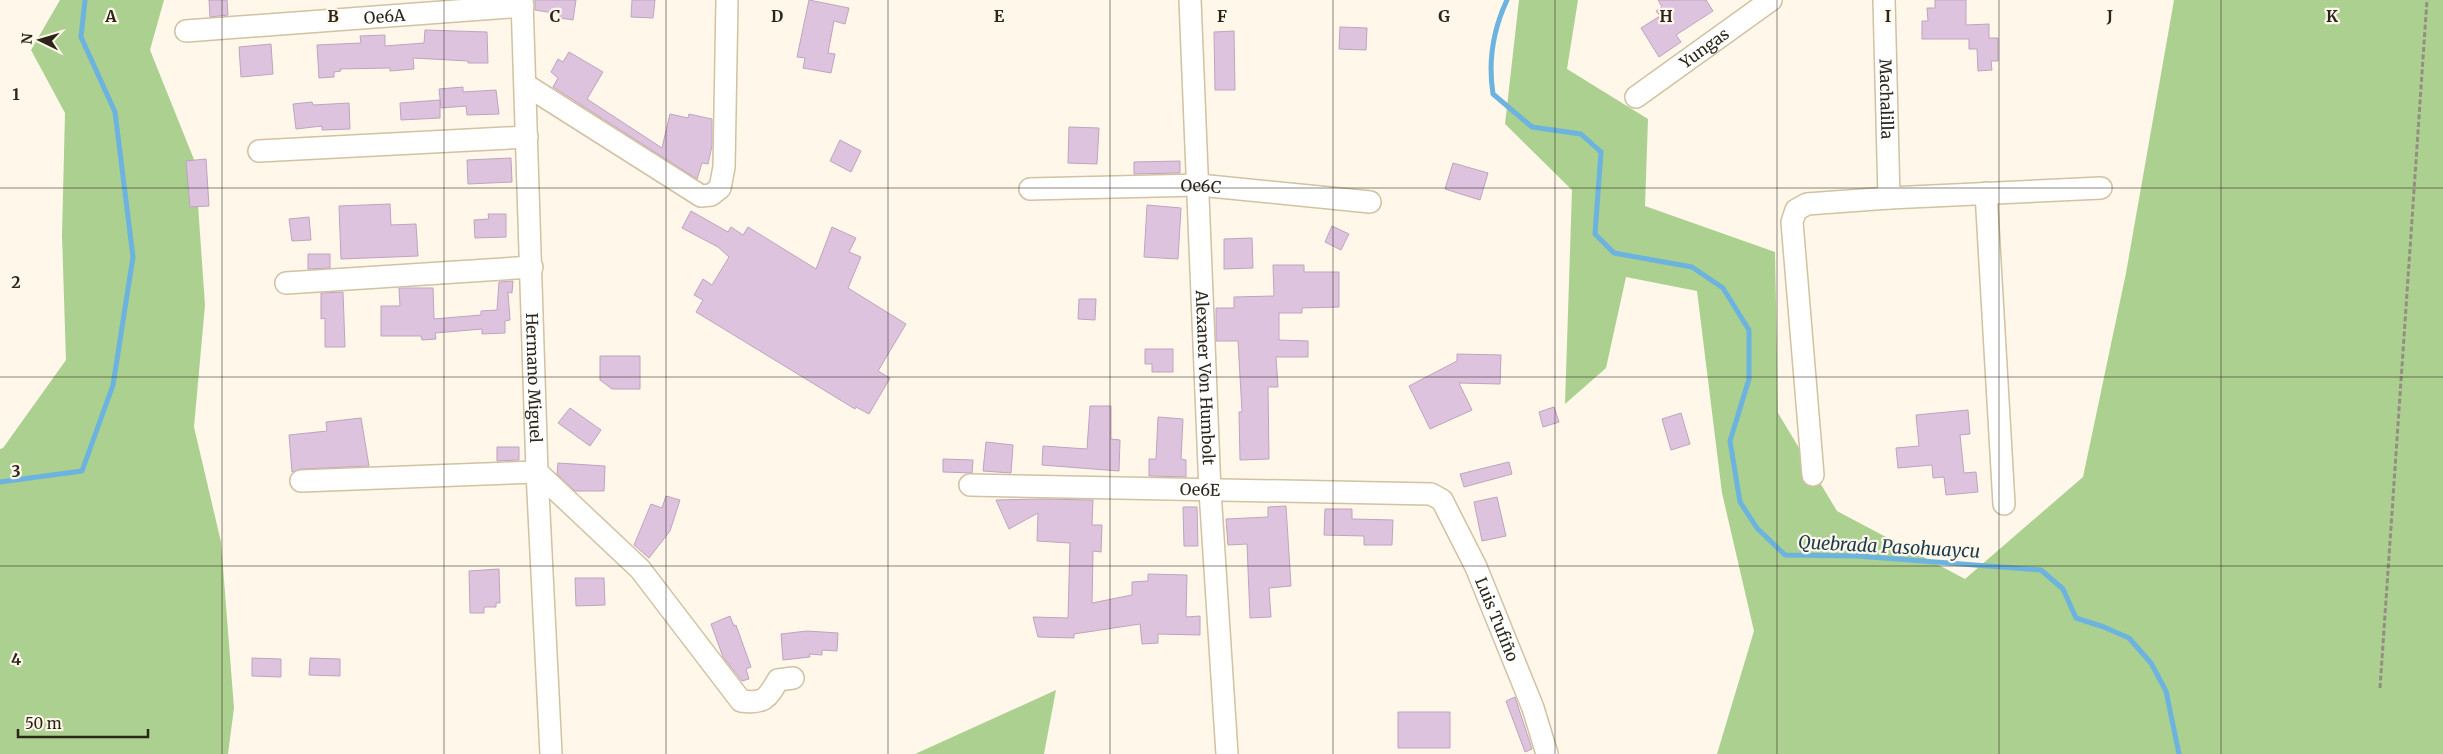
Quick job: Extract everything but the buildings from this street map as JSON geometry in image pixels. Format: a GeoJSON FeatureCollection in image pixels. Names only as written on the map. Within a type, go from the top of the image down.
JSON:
{"type":"FeatureCollection","features":[{"type":"Feature","properties":{"kind":"street"},"geometry":{"type":"LineString","coordinates":[[526,85],[702,196],[711,196],[720,188],[724,167],[727,0]]}},
{"type":"Feature","properties":{"kind":"street","name":"Alexaner Von Humbolt"},"geometry":{"type":"LineString","coordinates":[[1190,0],[1210,491],[1227,754]]}},
{"type":"Feature","properties":{"kind":"street","name":"Yungas"},"geometry":{"type":"LineString","coordinates":[[1636,97],[1771,0]]}},
{"type":"Feature","properties":{"kind":"street","name":"Machalilla"},"geometry":{"type":"LineString","coordinates":[[1884,0],[1890,198]]}},
{"type":"Feature","properties":{"kind":"street","name":"Hermano Miguel"},"geometry":{"type":"LineString","coordinates":[[522,3],[532,267],[537,472],[551,754]]}},
{"type":"Feature","properties":{"kind":"street","name":"Oe6A"},"geometry":{"type":"LineString","coordinates":[[186,31],[522,3]]}},
{"type":"Feature","properties":{"kind":"street"},"geometry":{"type":"LineString","coordinates":[[259,151],[527,137]]}},
{"type":"Feature","properties":{"kind":"street","name":"Oe6C"},"geometry":{"type":"LineString","coordinates":[[1030,189],[1199,185],[1370,202]]}},
{"type":"Feature","properties":{"kind":"street"},"geometry":{"type":"LineString","coordinates":[[1813,475],[1792,222],[1796,210],[1807,204],[1890,198],[2101,188]]}},
{"type":"Feature","properties":{"kind":"street"},"geometry":{"type":"LineString","coordinates":[[1986,193],[2004,504]]}},
{"type":"Feature","properties":{"kind":"street"},"geometry":{"type":"LineString","coordinates":[[286,283],[532,267]]}},
{"type":"Feature","properties":{"kind":"street"},"geometry":{"type":"LineString","coordinates":[[301,480],[537,472],[640,569],[741,701],[755,703],[768,698],[778,680],[793,678]]}},
{"type":"Feature","properties":{"kind":"street","name":"Oe6E"},"geometry":{"type":"LineString","coordinates":[[970,485],[1431,494]]}},
{"type":"Feature","properties":{"kind":"street","name":"Luis Tufiño"},"geometry":{"type":"LineString","coordinates":[[1431,494],[1442,500],[1476,567],[1533,708],[1547,754]]}},
{"type":"Feature","properties":{"kind":"path"},"geometry":{"type":"LineString","coordinates":[[2380,688],[2427,0]]}},
{"type":"Feature","properties":{"kind":"green space"},"geometry":{"type":"Polygon","coordinates":[[[60,0],[164,0],[150,50],[195,162],[205,305],[194,427],[221,542],[234,708],[228,754],[0,754],[0,449],[3,448],[66,360],[62,235],[65,113],[31,50],[60,0]]]}},
{"type":"Feature","properties":{"kind":"green space"},"geometry":{"type":"Polygon","coordinates":[[[1519,0],[1578,0],[1567,69],[1648,119],[1645,206],[1775,252],[1778,413],[1837,511],[1965,579],[2083,477],[2126,273],[2174,0],[2443,0],[2443,754],[1717,754],[1754,631],[1722,493],[1697,291],[1626,277],[1606,368],[1565,404],[1572,190],[1505,124],[1519,0]]]}},
{"type":"Feature","properties":{"kind":"green space"},"geometry":{"type":"Polygon","coordinates":[[[1056,690],[1044,754],[915,754],[1056,690]]]}},
{"type":"Feature","properties":{"kind":"waterway"},"geometry":{"type":"LineString","coordinates":[[0,482],[82,471],[113,385],[133,257],[115,112],[81,37],[85,0]]}},
{"type":"Feature","properties":{"kind":"waterway","name":"Quebrada Pasohuaycu"},"geometry":{"type":"LineString","coordinates":[[1507,0],[1498,23],[1493,46],[1491,70],[1493,94],[1532,127],[1581,134],[1601,152],[1595,234],[1614,253],[1692,267],[1723,288],[1749,330],[1749,379],[1730,441],[1740,502],[1757,528],[1785,555],[1857,556],[2041,570],[2063,589],[2076,618],[2129,638],[2151,663],[2166,691],[2179,754]]}}]}
